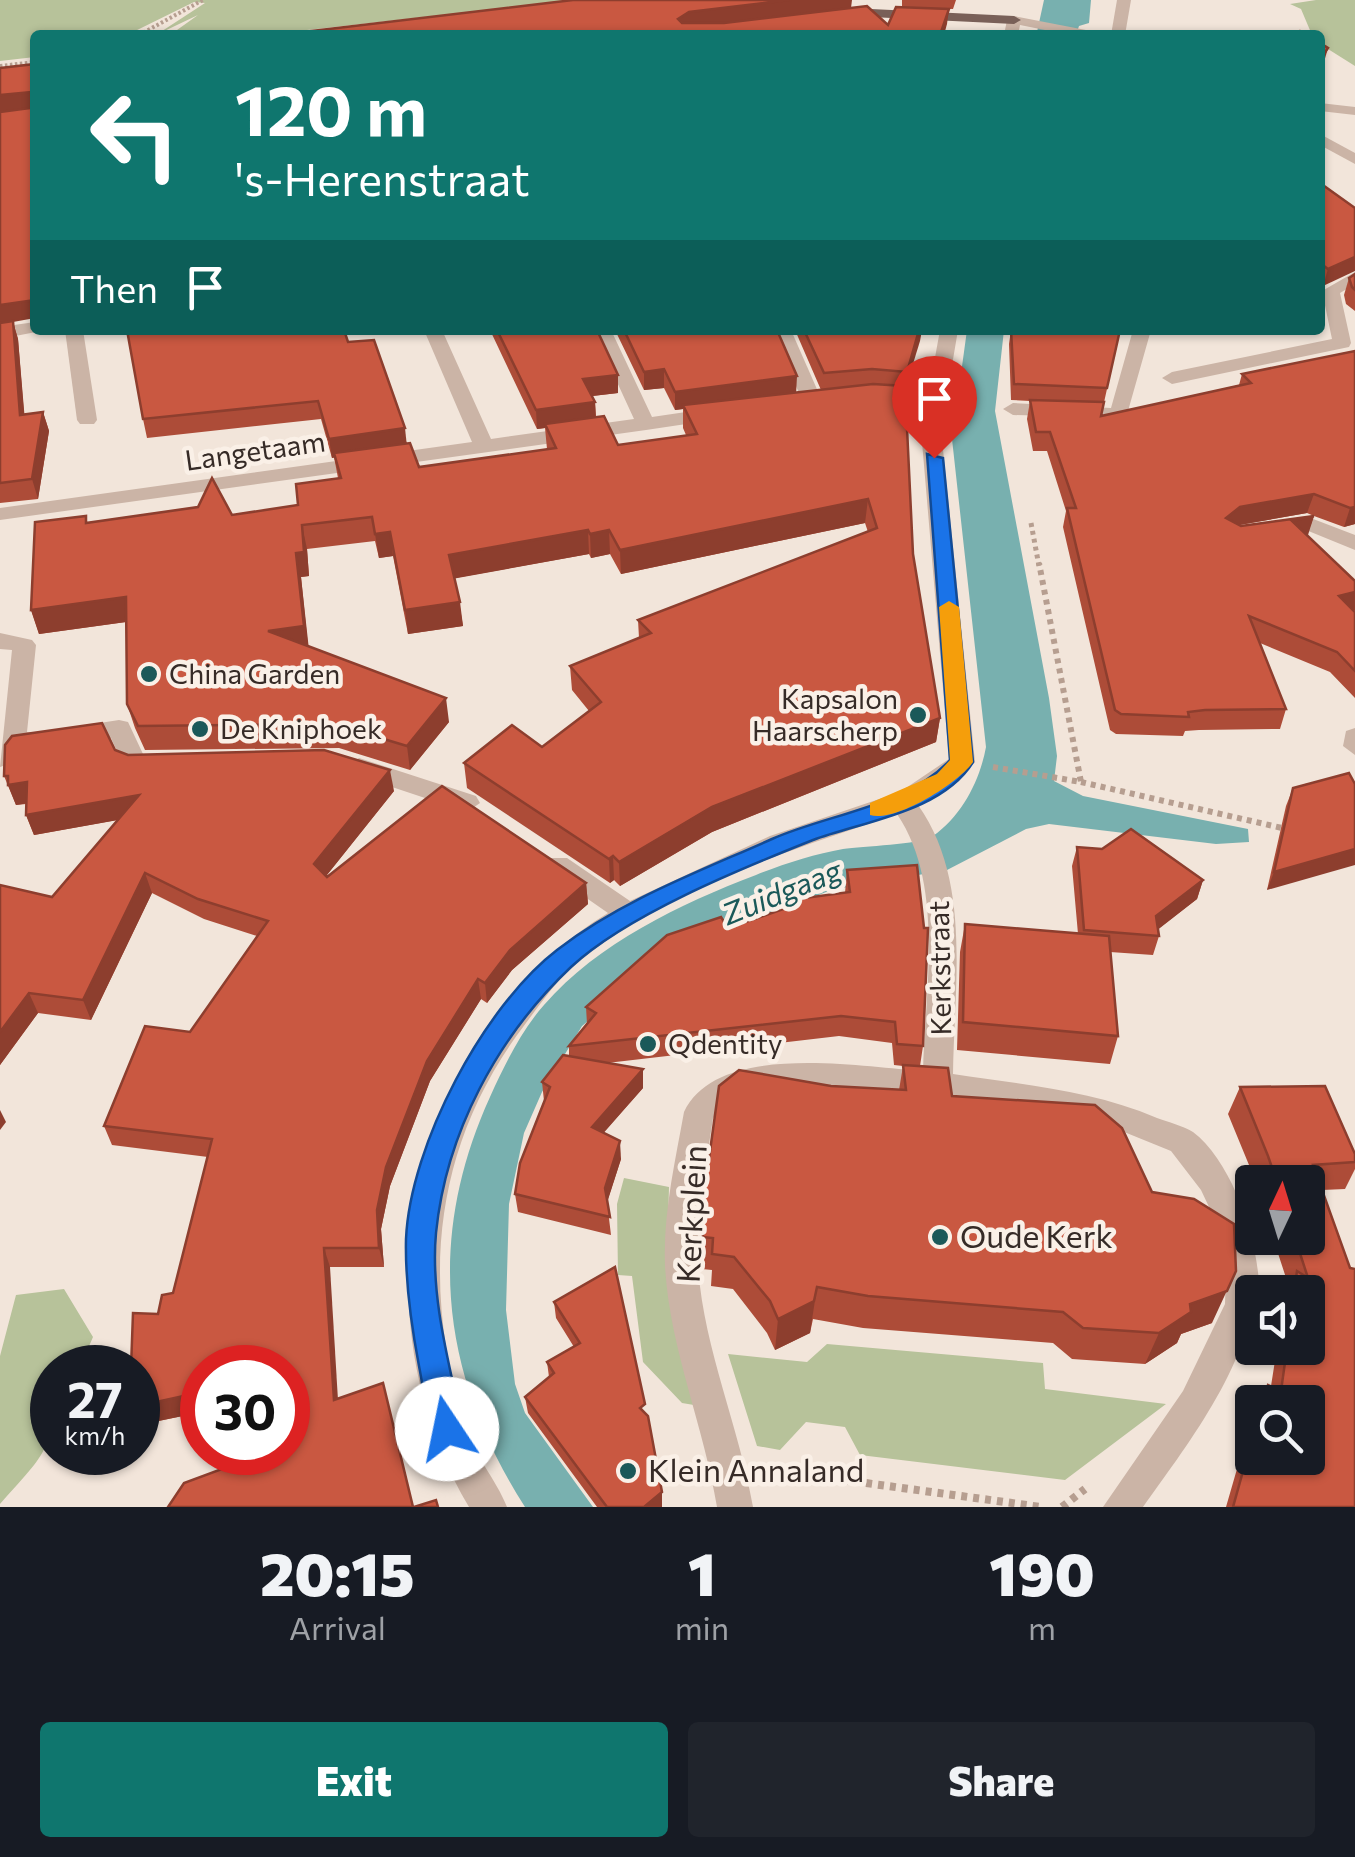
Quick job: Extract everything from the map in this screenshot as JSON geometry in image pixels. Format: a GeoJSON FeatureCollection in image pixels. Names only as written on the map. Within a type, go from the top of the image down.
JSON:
{"type":"FeatureCollection","features":[{"type":"Feature","properties":{"kind":"main road"},"geometry":{"type":"LineString","coordinates":[[945,30],[835,17],[872,13],[1012,28],[1024,0]]}},
{"type":"Feature","properties":{"kind":"street"},"geometry":{"type":"LineString","coordinates":[[1119,30],[1124,0]]}},
{"type":"Feature","properties":{"kind":"street"},"geometry":{"type":"LineString","coordinates":[[1012,28],[1032,22],[1070,30]]}},
{"type":"Feature","properties":{"kind":"street"},"geometry":{"type":"LineString","coordinates":[[1325,108],[1355,111]]}},
{"type":"Feature","properties":{"kind":"street"},"geometry":{"type":"LineString","coordinates":[[1325,144],[1355,143]]}},
{"type":"Feature","properties":{"kind":"street"},"geometry":{"type":"LineString","coordinates":[[1325,144],[1355,159]]}},
{"type":"Feature","properties":{"kind":"street"},"geometry":{"type":"LineString","coordinates":[[1172,378],[1349,348],[1330,291],[1355,277]]}},
{"type":"Feature","properties":{"kind":"street"},"geometry":{"type":"LineString","coordinates":[[0,333],[30,328]]}},
{"type":"Feature","properties":{"kind":"street"},"geometry":{"type":"LineString","coordinates":[[75,335],[86,420]]}},
{"type":"Feature","properties":{"kind":"street"},"geometry":{"type":"LineString","coordinates":[[436,335],[484,446]]}},
{"type":"Feature","properties":{"kind":"street"},"geometry":{"type":"LineString","coordinates":[[604,335],[646,424]]}},
{"type":"Feature","properties":{"kind":"street"},"geometry":{"type":"LineString","coordinates":[[785,335],[823,402],[936,402]]}},
{"type":"Feature","properties":{"kind":"street"},"geometry":{"type":"LineString","coordinates":[[489,1507],[447,1429],[424,1310],[421,1235],[436,1158],[464,1090],[502,1027],[563,960],[628,913],[803,835],[902,801],[946,780],[962,762],[931,430],[948,335]]}},
{"type":"Feature","properties":{"kind":"street"},"geometry":{"type":"LineString","coordinates":[[1012,408],[1119,414],[1141,335]]}},
{"type":"Feature","properties":{"kind":"street","name":"Langetaam"},"geometry":{"type":"LineString","coordinates":[[0,514],[736,410]]}},
{"type":"Feature","properties":{"kind":"street"},"geometry":{"type":"LineString","coordinates":[[1254,533],[1308,523],[1355,543]]}},
{"type":"Feature","properties":{"kind":"street"},"geometry":{"type":"LineString","coordinates":[[0,641],[24,645],[7,751],[120,728],[134,762],[180,762]]}},
{"type":"Feature","properties":{"kind":"street"},"geometry":{"type":"LineString","coordinates":[[1355,737],[1355,746]]}},
{"type":"Feature","properties":{"kind":"street"},"geometry":{"type":"LineString","coordinates":[[330,758],[459,798],[490,819]]}},
{"type":"Feature","properties":{"kind":"street","name":"Kerkstraat"},"geometry":{"type":"LineString","coordinates":[[902,801],[924,833],[941,899],[938,1084]]}},
{"type":"Feature","properties":{"kind":"street"},"geometry":{"type":"LineString","coordinates":[[536,850],[628,913]]}},
{"type":"Feature","properties":{"kind":"street","name":"Kerkplein"},"geometry":{"type":"LineString","coordinates":[[736,1507],[730,1465],[684,1286],[686,1189],[700,1112],[732,1086],[775,1075],[938,1084],[1104,1110],[1182,1142],[1212,1180],[1234,1225],[1243,1271],[1242,1305],[1195,1403],[1121,1507]]}},
{"type":"Feature","properties":{"kind":"path"},"geometry":{"type":"LineString","coordinates":[[148,30],[203,0]]}},
{"type":"Feature","properties":{"kind":"path"},"geometry":{"type":"LineString","coordinates":[[0,66],[30,63]]}},
{"type":"Feature","properties":{"kind":"path"},"geometry":{"type":"LineString","coordinates":[[1032,523],[1081,782]]}},
{"type":"Feature","properties":{"kind":"path"},"geometry":{"type":"LineString","coordinates":[[981,765],[1081,782],[1282,828]]}},
{"type":"Feature","properties":{"kind":"path"},"geometry":{"type":"LineString","coordinates":[[730,1465],[1041,1507]]}},
{"type":"Feature","properties":{"kind":"green space"},"geometry":{"type":"Polygon","coordinates":[[[0,0],[579,0],[307,30],[177,30],[198,15],[164,30],[205,3],[194,2],[137,30],[30,30],[30,58],[0,61],[0,0]]]}},
{"type":"Feature","properties":{"kind":"green space"},"geometry":{"type":"Polygon","coordinates":[[[1355,0],[1355,66],[1325,47],[1325,30],[1310,30],[1301,9],[1290,4],[1355,0]]]}},
{"type":"Feature","properties":{"kind":"green space"},"geometry":{"type":"Polygon","coordinates":[[[624,1178],[669,1187],[667,1261],[694,1405],[682,1403],[643,1362],[632,1276],[618,1275],[617,1204],[624,1178]]]}},
{"type":"Feature","properties":{"kind":"green space"},"geometry":{"type":"Polygon","coordinates":[[[64,1289],[93,1337],[90,1345],[30,1345],[30,1470],[0,1504],[0,1356],[16,1295],[64,1289]]]}},
{"type":"Feature","properties":{"kind":"green space"},"geometry":{"type":"Polygon","coordinates":[[[827,1344],[1043,1363],[1045,1389],[1166,1404],[1065,1480],[860,1455],[845,1427],[806,1422],[780,1450],[757,1446],[728,1354],[807,1362],[827,1344]]]}},
{"type":"Feature","properties":{"kind":"water"},"geometry":{"type":"Polygon","coordinates":[[[1044,0],[1091,0],[1089,23],[1078,30],[1037,30],[1044,0]]]}},
{"type":"Feature","properties":{"kind":"water","name":"Zuidgaag"},"geometry":{"type":"Polygon","coordinates":[[[966,335],[1003,335],[995,411],[1049,698],[1057,756],[1054,781],[1083,796],[1248,829],[1249,842],[1216,844],[1049,824],[1026,829],[947,870],[831,890],[684,949],[644,974],[582,1026],[542,1092],[524,1133],[509,1204],[506,1310],[515,1384],[525,1413],[593,1507],[525,1507],[475,1408],[460,1357],[452,1306],[450,1255],[456,1203],[469,1150],[495,1085],[528,1026],[565,983],[615,944],[698,899],[788,863],[843,849],[926,839],[953,818],[968,796],[986,747],[952,439],[966,335]]]}},
{"type":"Feature","properties":{"kind":"building"},"geometry":{"type":"Polygon","coordinates":[[[573,0],[789,0],[689,12],[678,19],[682,23],[724,23],[867,6],[888,25],[896,7],[949,9],[942,30],[320,30],[573,0]]]}},
{"type":"Feature","properties":{"kind":"building"},"geometry":{"type":"Polygon","coordinates":[[[30,65],[30,92],[0,95],[0,68],[30,65]]]}},
{"type":"Feature","properties":{"kind":"building"},"geometry":{"type":"Polygon","coordinates":[[[30,108],[30,301],[0,305],[0,112],[30,108]]]}},
{"type":"Feature","properties":{"kind":"building"},"geometry":{"type":"Polygon","coordinates":[[[1325,187],[1355,208],[1355,257],[1328,269],[1325,187]]]}},
{"type":"Feature","properties":{"kind":"building"},"geometry":{"type":"Polygon","coordinates":[[[13,321],[20,415],[43,412],[32,479],[0,483],[0,323],[13,321]]]}},
{"type":"Feature","properties":{"kind":"building"},"geometry":{"type":"Polygon","coordinates":[[[128,335],[346,335],[348,342],[374,340],[405,428],[329,439],[318,401],[143,419],[128,335]]]}},
{"type":"Feature","properties":{"kind":"building"},"geometry":{"type":"Polygon","coordinates":[[[499,335],[599,335],[618,375],[583,379],[595,402],[536,410],[499,335]]]}},
{"type":"Feature","properties":{"kind":"building"},"geometry":{"type":"Polygon","coordinates":[[[626,335],[779,335],[797,376],[675,392],[664,369],[644,372],[626,335]]]}},
{"type":"Feature","properties":{"kind":"building"},"geometry":{"type":"Polygon","coordinates":[[[806,335],[918,335],[907,372],[872,369],[824,373],[806,335]]]}},
{"type":"Feature","properties":{"kind":"building"},"geometry":{"type":"Polygon","coordinates":[[[1011,335],[1119,335],[1107,388],[1014,384],[1011,335]]]}},
{"type":"Feature","properties":{"kind":"building"},"geometry":{"type":"Polygon","coordinates":[[[1355,351],[1355,507],[1314,494],[1240,507],[1226,518],[1241,526],[1314,516],[1292,521],[1355,581],[1355,592],[1339,596],[1355,612],[1355,671],[1337,652],[1249,616],[1286,709],[1205,710],[1188,712],[1189,717],[1121,714],[1115,710],[1067,508],[1076,508],[1050,432],[1036,432],[1030,400],[1104,402],[1101,416],[1251,383],[1242,374],[1355,351]]]}},
{"type":"Feature","properties":{"kind":"building"},"geometry":{"type":"Polygon","coordinates":[[[873,384],[905,386],[913,554],[940,718],[712,807],[619,862],[464,763],[512,725],[542,747],[601,702],[570,666],[651,633],[638,620],[877,528],[868,499],[620,550],[609,530],[590,534],[588,530],[449,555],[460,602],[405,610],[390,532],[375,534],[372,517],[302,525],[304,552],[296,553],[304,626],[268,631],[446,698],[407,746],[334,724],[138,726],[127,704],[126,597],[31,610],[35,522],[86,516],[86,523],[198,507],[212,478],[232,515],[298,505],[296,484],[341,478],[334,453],[410,443],[419,467],[556,448],[545,424],[604,416],[618,445],[697,434],[683,405],[873,384]]]}},
{"type":"Feature","properties":{"kind":"building"},"geometry":{"type":"Polygon","coordinates":[[[102,723],[115,750],[128,755],[324,750],[390,770],[314,864],[327,877],[442,786],[586,883],[510,950],[485,983],[478,979],[427,1061],[386,1167],[377,1210],[379,1248],[324,1248],[334,1400],[383,1383],[413,1507],[168,1507],[184,1483],[206,1475],[310,1475],[310,1345],[180,1345],[180,1397],[160,1401],[160,1345],[132,1345],[133,1313],[158,1314],[162,1295],[173,1293],[212,1139],[104,1126],[145,1026],[190,1032],[268,921],[198,899],[145,873],[83,1000],[29,993],[0,1032],[0,885],[52,897],[139,795],[26,815],[27,782],[8,785],[8,776],[4,776],[5,745],[12,736],[102,723]]]}},
{"type":"Feature","properties":{"kind":"building"},"geometry":{"type":"Polygon","coordinates":[[[1349,773],[1355,784],[1355,849],[1274,872],[1293,788],[1349,773]]]}},
{"type":"Feature","properties":{"kind":"building"},"geometry":{"type":"Polygon","coordinates":[[[1131,829],[1203,880],[1156,916],[1159,936],[1084,930],[1077,847],[1102,849],[1131,829]]]}},
{"type":"Feature","properties":{"kind":"building"},"geometry":{"type":"Polygon","coordinates":[[[917,865],[924,928],[928,928],[923,1046],[897,1044],[895,1022],[841,1016],[569,1046],[596,1013],[586,1007],[667,935],[721,917],[728,928],[798,904],[797,899],[850,892],[847,870],[917,865]]]}},
{"type":"Feature","properties":{"kind":"building"},"geometry":{"type":"Polygon","coordinates":[[[965,924],[1109,936],[1118,1036],[963,1022],[965,924]]]}},
{"type":"Feature","properties":{"kind":"building"},"geometry":{"type":"Polygon","coordinates":[[[563,1055],[643,1069],[592,1127],[620,1141],[605,1188],[610,1217],[515,1194],[520,1163],[550,1087],[542,1082],[563,1055]]]}},
{"type":"Feature","properties":{"kind":"building","name":"Oude Kerk"},"geometry":{"type":"Polygon","coordinates":[[[903,1065],[948,1068],[952,1096],[1095,1105],[1122,1128],[1152,1192],[1194,1199],[1234,1224],[1236,1271],[1227,1291],[1190,1304],[1191,1312],[1159,1333],[1083,1328],[1063,1312],[868,1296],[817,1287],[814,1301],[778,1319],[770,1301],[734,1257],[712,1254],[713,1238],[703,1237],[702,1209],[719,1086],[739,1070],[831,1086],[906,1090],[903,1065]]]}},
{"type":"Feature","properties":{"kind":"building"},"geometry":{"type":"Polygon","coordinates":[[[1325,1086],[1355,1162],[1271,1165],[1240,1087],[1325,1086]]]}},
{"type":"Feature","properties":{"kind":"building"},"geometry":{"type":"Polygon","coordinates":[[[1325,1198],[1350,1268],[1355,1269],[1355,1507],[1233,1507],[1242,1475],[1325,1475],[1325,1385],[1282,1385],[1285,1365],[1325,1365],[1325,1275],[1307,1275],[1301,1255],[1325,1255],[1325,1198]]]}},
{"type":"Feature","properties":{"kind":"building"},"geometry":{"type":"Polygon","coordinates":[[[615,1267],[645,1404],[640,1408],[648,1416],[662,1492],[644,1507],[607,1507],[525,1397],[554,1373],[547,1362],[580,1343],[554,1302],[615,1267]]]}},
{"type":"Feature","properties":{"kind":"building"},"geometry":{"type":"Polygon","coordinates":[[[436,1500],[438,1507],[414,1507],[436,1500]]]}},
{"type":"Feature","properties":{"kind":"slow traffic"},"geometry":{"type":"LineString","coordinates":[[878,809],[946,780],[962,762],[961,714],[949,607]]}},
{"type":"Feature","properties":{"kind":"place","name":"China Garden"},"geometry":{"type":"Point","coordinates":[149,674]}},
{"type":"Feature","properties":{"kind":"place","name":"Kapsalon Haarscherp"},"geometry":{"type":"Point","coordinates":[918,715]}},
{"type":"Feature","properties":{"kind":"place","name":"De Kniphoek"},"geometry":{"type":"Point","coordinates":[200,729]}},
{"type":"Feature","properties":{"kind":"place","name":"Qdentity"},"geometry":{"type":"Point","coordinates":[648,1044]}},
{"type":"Feature","properties":{"kind":"place","name":"Oude Kerk"},"geometry":{"type":"Point","coordinates":[940,1237]}},
{"type":"Feature","properties":{"kind":"place","name":"Klein Annaland"},"geometry":{"type":"Point","coordinates":[628,1471]}},
{"type":"Feature","properties":{"kind":"route"},"geometry":{"type":"LineString","coordinates":[[447,1429],[424,1310],[421,1235],[436,1158],[464,1090],[502,1027],[563,960],[628,913],[803,835],[902,801],[946,780],[962,762],[961,714],[934,458]]}}]}
